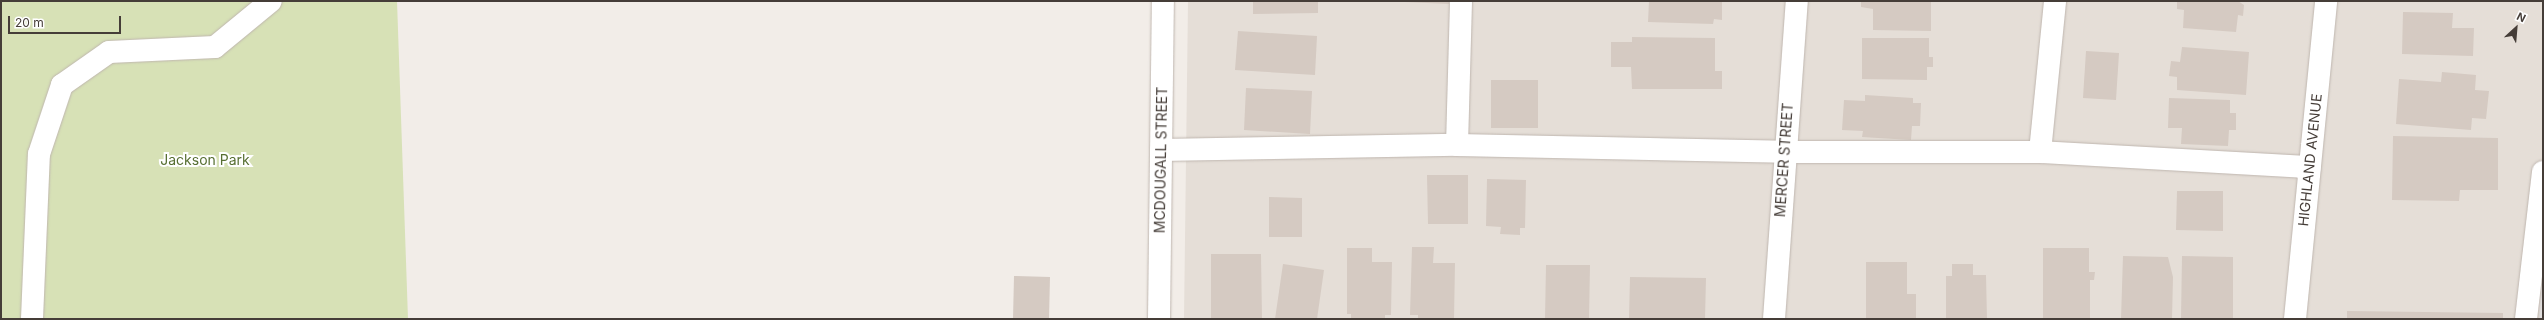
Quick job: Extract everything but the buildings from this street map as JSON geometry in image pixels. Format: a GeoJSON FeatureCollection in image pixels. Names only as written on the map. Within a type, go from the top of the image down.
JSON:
{"type":"FeatureCollection","features":[{"type":"Feature","properties":{"kind":"street"},"geometry":{"type":"LineString","coordinates":[[32,319],[39,154],[62,85],[109,52],[215,47],[271,1]]}},
{"type":"Feature","properties":{"kind":"street","name":"MCDOUGALL STREET"},"geometry":{"type":"LineString","coordinates":[[1159,319],[1163,1]]}},
{"type":"Feature","properties":{"kind":"street"},"geometry":{"type":"LineString","coordinates":[[1457,145],[1461,1]]}},
{"type":"Feature","properties":{"kind":"street","name":"MERCER STREET"},"geometry":{"type":"LineString","coordinates":[[1774,319],[1784,152],[1797,1]]}},
{"type":"Feature","properties":{"kind":"street"},"geometry":{"type":"LineString","coordinates":[[2040,152],[2055,1]]}},
{"type":"Feature","properties":{"kind":"street","name":"HIGHLAND AVENUE"},"geometry":{"type":"LineString","coordinates":[[2294,319],[2326,1]]}},
{"type":"Feature","properties":{"kind":"street"},"geometry":{"type":"LineString","coordinates":[[1161,150],[1457,145],[1784,152],[2040,152],[2310,167]]}},
{"type":"Feature","properties":{"kind":"street"},"geometry":{"type":"LineString","coordinates":[[2526,319],[2543,172]]}},
{"type":"Feature","properties":{"kind":"shaded area"},"geometry":{"type":"Polygon","coordinates":[[[1188,1],[2543,1],[2543,319],[1184,319],[1188,1]]]}},
{"type":"Feature","properties":{"kind":"shaded area"},"geometry":{"type":"Polygon","coordinates":[[[2542,261],[2543,319],[2539,319],[2542,261]]]}},
{"type":"Feature","properties":{"kind":"green space","name":"Jackson Park"},"geometry":{"type":"Polygon","coordinates":[[[1,1],[397,1],[408,319],[1,319],[1,1]]]}}]}
